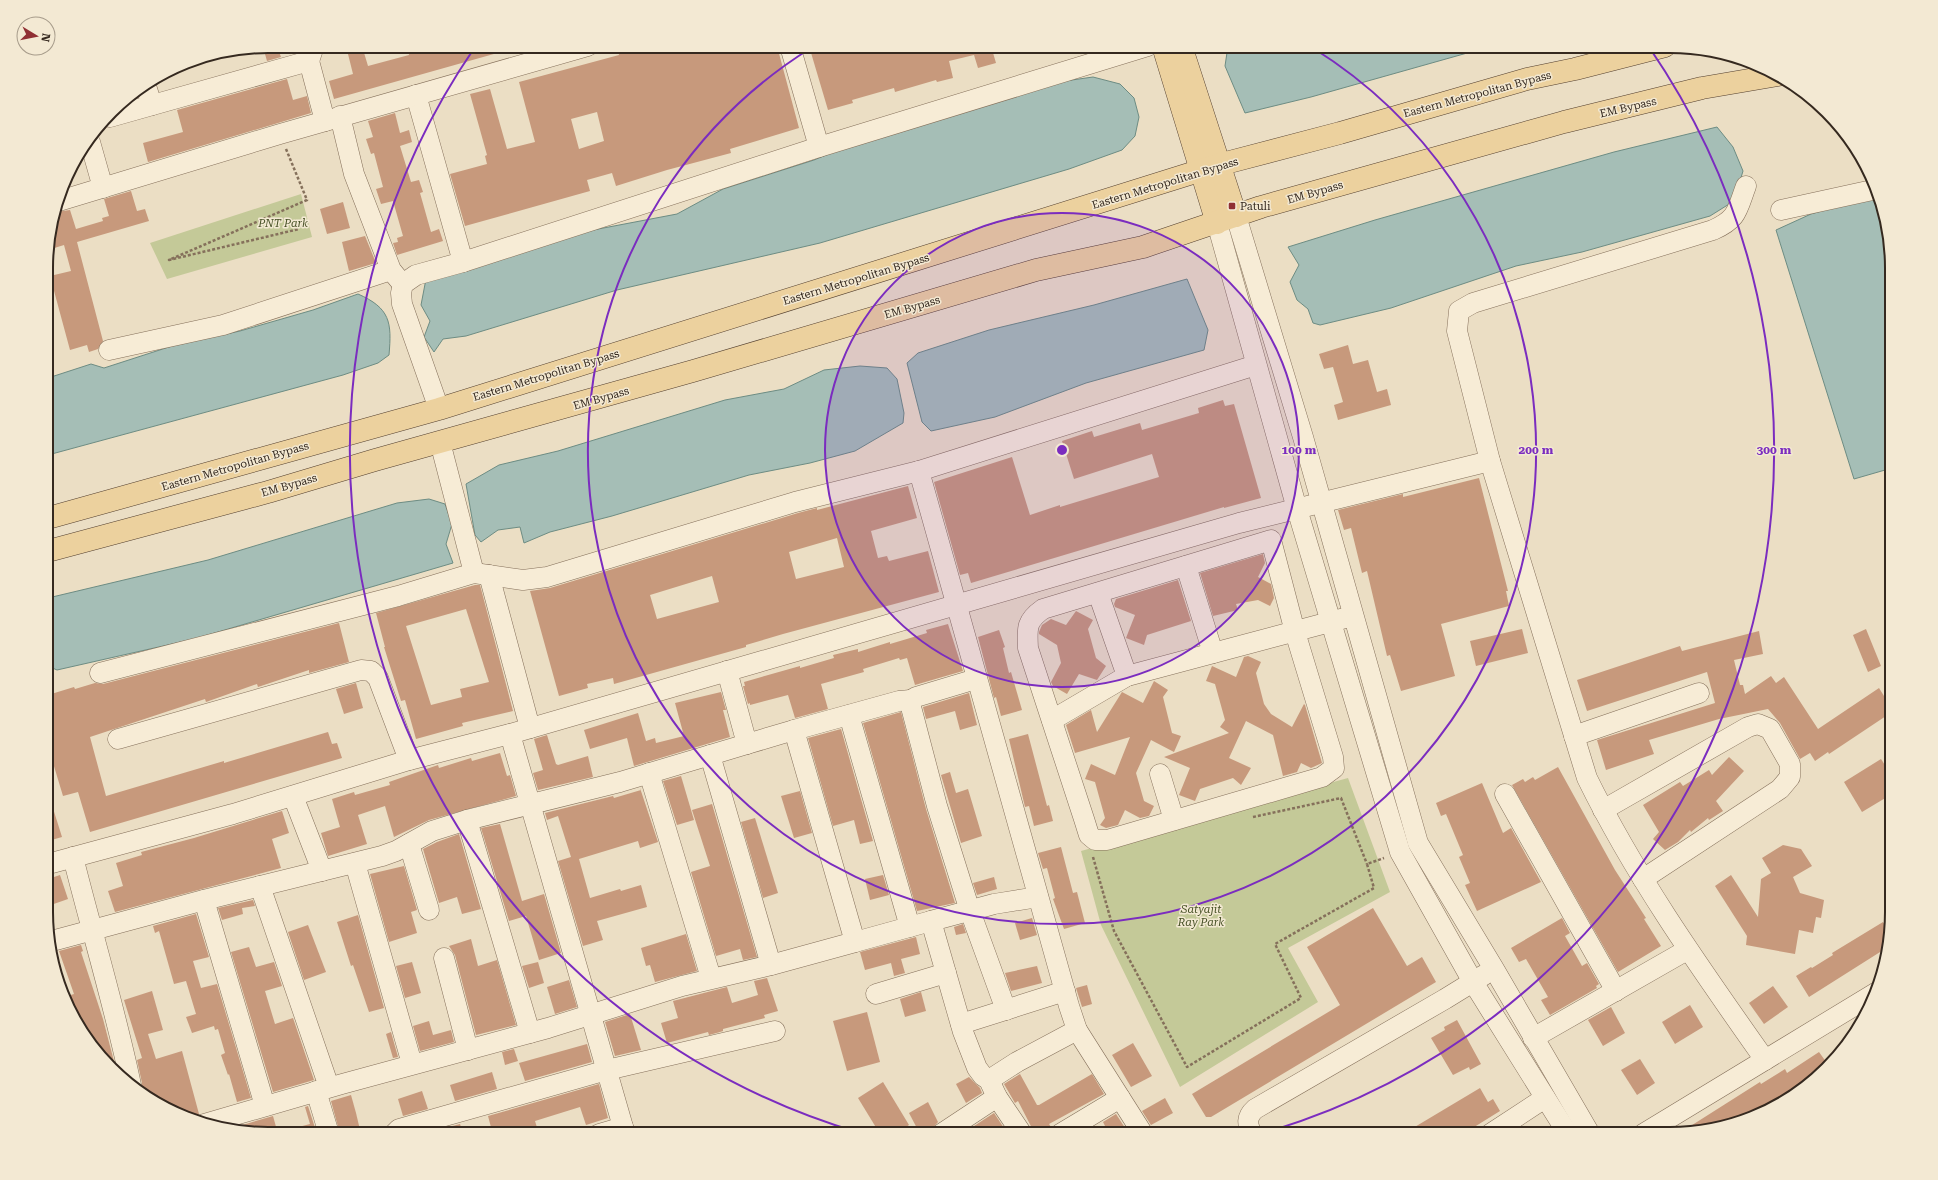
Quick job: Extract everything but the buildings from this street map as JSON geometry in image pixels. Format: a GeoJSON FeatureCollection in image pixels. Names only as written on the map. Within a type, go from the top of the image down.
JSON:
{"type":"FeatureCollection","features":[{"type":"Feature","properties":{"kind":"main road"},"geometry":{"type":"LineString","coordinates":[[1166,53],[1184,119],[1210,168]]}},
{"type":"Feature","properties":{"kind":"main road"},"geometry":{"type":"LineString","coordinates":[[1183,53],[1210,168],[1226,220]]}},
{"type":"Feature","properties":{"kind":"main road","name":"Eastern Metropolitan Bypass"},"geometry":{"type":"LineString","coordinates":[[53,517],[439,409],[1210,168],[1340,133],[1527,79],[1575,69],[1638,53]]}},
{"type":"Feature","properties":{"kind":"main road","name":"EM Bypass"},"geometry":{"type":"LineString","coordinates":[[53,550],[268,492],[374,460],[693,371],[1036,270],[1143,247],[1269,205],[1564,122],[1702,88],[1768,77]]}},
{"type":"Feature","properties":{"kind":"street"},"geometry":{"type":"LineString","coordinates":[[64,200],[280,134],[563,53]]}},
{"type":"Feature","properties":{"kind":"street"},"geometry":{"type":"LineString","coordinates":[[792,53],[818,147]]}},
{"type":"Feature","properties":{"kind":"street"},"geometry":{"type":"LineString","coordinates":[[109,350],[223,325],[397,277],[416,275],[463,262],[818,147],[1125,53]]}},
{"type":"Feature","properties":{"kind":"street"},"geometry":{"type":"LineString","coordinates":[[117,115],[311,54],[333,119],[354,174],[397,277],[402,304],[439,409]]}},
{"type":"Feature","properties":{"kind":"street"},"geometry":{"type":"LineString","coordinates":[[147,90],[152,105]]}},
{"type":"Feature","properties":{"kind":"street"},"geometry":{"type":"LineString","coordinates":[[416,95],[463,262]]}},
{"type":"Feature","properties":{"kind":"street"},"geometry":{"type":"LineString","coordinates":[[91,145],[103,188]]}},
{"type":"Feature","properties":{"kind":"street"},"geometry":{"type":"LineString","coordinates":[[1746,186],[1736,216],[1727,224],[1713,230],[1473,303],[1459,311],[1457,330],[1490,461],[1587,778],[1603,810],[1643,879],[1687,950],[1765,1060]]}},
{"type":"Feature","properties":{"kind":"street"},"geometry":{"type":"LineString","coordinates":[[1781,210],[1871,190]]}},
{"type":"Feature","properties":{"kind":"street"},"geometry":{"type":"LineString","coordinates":[[1226,220],[1256,365],[1297,509],[1332,622],[1386,769],[1418,843],[1494,969],[1586,1127]]}},
{"type":"Feature","properties":{"kind":"street"},"geometry":{"type":"LineString","coordinates":[[1226,220],[1285,378],[1352,615],[1386,769],[1400,852],[1473,982],[1564,1127]]}},
{"type":"Feature","properties":{"kind":"street"},"geometry":{"type":"LineString","coordinates":[[100,673],[482,574],[524,580],[547,577],[795,502],[919,471],[1256,365]]}},
{"type":"Feature","properties":{"kind":"street"},"geometry":{"type":"LineString","coordinates":[[1262,384],[1285,378]]}},
{"type":"Feature","properties":{"kind":"street"},"geometry":{"type":"LineString","coordinates":[[440,442],[530,728]]}},
{"type":"Feature","properties":{"kind":"street"},"geometry":{"type":"LineString","coordinates":[[53,863],[232,814],[409,760],[510,734],[1239,523],[1490,461]]}},
{"type":"Feature","properties":{"kind":"street"},"geometry":{"type":"LineString","coordinates":[[919,471],[976,679],[1077,1030],[1138,1127]]}},
{"type":"Feature","properties":{"kind":"street"},"geometry":{"type":"LineString","coordinates":[[1270,540],[1295,632],[1333,757],[1334,768],[1322,777],[1107,840],[1095,840],[1089,835],[1028,648],[1028,630],[1033,617],[1043,609],[1098,593],[1270,540]]}},
{"type":"Feature","properties":{"kind":"street"},"geometry":{"type":"LineString","coordinates":[[1186,566],[1213,653]]}},
{"type":"Feature","properties":{"kind":"street"},"geometry":{"type":"LineString","coordinates":[[1098,593],[1127,676]]}},
{"type":"Feature","properties":{"kind":"street"},"geometry":{"type":"LineString","coordinates":[[1052,720],[1127,676],[1332,622],[1352,615]]}},
{"type":"Feature","properties":{"kind":"street"},"geometry":{"type":"LineString","coordinates":[[118,739],[361,670],[371,671],[378,678],[409,760]]}},
{"type":"Feature","properties":{"kind":"street"},"geometry":{"type":"LineString","coordinates":[[727,670],[747,744]]}},
{"type":"Feature","properties":{"kind":"street"},"geometry":{"type":"LineString","coordinates":[[55,940],[204,900],[382,856],[409,844],[432,831],[467,820],[649,773],[794,730],[899,701],[911,700],[916,697],[976,679]]}},
{"type":"Feature","properties":{"kind":"street"},"geometry":{"type":"LineString","coordinates":[[1574,736],[1699,693]]}},
{"type":"Feature","properties":{"kind":"street"},"geometry":{"type":"LineString","coordinates":[[911,700],[911,707],[937,806],[970,911],[1006,1010]]}},
{"type":"Feature","properties":{"kind":"street"},"geometry":{"type":"LineString","coordinates":[[849,715],[910,927]]}},
{"type":"Feature","properties":{"kind":"street"},"geometry":{"type":"LineString","coordinates":[[1603,810],[1748,727],[1758,724],[1770,729],[1790,764],[1790,777],[1780,789],[1643,879]]}},
{"type":"Feature","properties":{"kind":"street"},"geometry":{"type":"LineString","coordinates":[[794,730],[855,942]]}},
{"type":"Feature","properties":{"kind":"street"},"geometry":{"type":"LineString","coordinates":[[510,734],[529,805],[592,1014],[623,1127]]}},
{"type":"Feature","properties":{"kind":"street"},"geometry":{"type":"LineString","coordinates":[[710,754],[771,965]]}},
{"type":"Feature","properties":{"kind":"street"},"geometry":{"type":"LineString","coordinates":[[649,773],[711,978]]}},
{"type":"Feature","properties":{"kind":"street"},"geometry":{"type":"LineString","coordinates":[[1160,774],[1174,820]]}},
{"type":"Feature","properties":{"kind":"street"},"geometry":{"type":"LineString","coordinates":[[1505,794],[1616,991]]}},
{"type":"Feature","properties":{"kind":"street"},"geometry":{"type":"LineString","coordinates":[[293,796],[322,871]]}},
{"type":"Feature","properties":{"kind":"street"},"geometry":{"type":"LineString","coordinates":[[467,820],[530,1033]]}},
{"type":"Feature","properties":{"kind":"street"},"geometry":{"type":"LineString","coordinates":[[409,844],[429,910]]}},
{"type":"Feature","properties":{"kind":"street"},"geometry":{"type":"LineString","coordinates":[[73,857],[91,930],[121,1035],[129,1077]]}},
{"type":"Feature","properties":{"kind":"street"},"geometry":{"type":"LineString","coordinates":[[355,863],[412,1064]]}},
{"type":"Feature","properties":{"kind":"street"},"geometry":{"type":"LineString","coordinates":[[260,886],[322,1089],[328,1127]]}},
{"type":"Feature","properties":{"kind":"street"},"geometry":{"type":"LineString","coordinates":[[215,1121],[322,1089],[530,1033],[711,978],[771,965],[994,904],[1038,897]]}},
{"type":"Feature","properties":{"kind":"street"},"geometry":{"type":"LineString","coordinates":[[204,900],[265,1106]]}},
{"type":"Feature","properties":{"kind":"street"},"geometry":{"type":"LineString","coordinates":[[930,921],[961,1024],[977,1068],[993,1089],[1017,1127]]}},
{"type":"Feature","properties":{"kind":"street"},"geometry":{"type":"LineString","coordinates":[[1533,1038],[1687,950]]}},
{"type":"Feature","properties":{"kind":"street"},"geometry":{"type":"LineString","coordinates":[[444,958],[468,1050]]}},
{"type":"Feature","properties":{"kind":"street"},"geometry":{"type":"LineString","coordinates":[[1249,1127],[1248,1123],[1250,1113],[1254,1109],[1494,969]]}},
{"type":"Feature","properties":{"kind":"street"},"geometry":{"type":"LineString","coordinates":[[876,994],[946,973]]}},
{"type":"Feature","properties":{"kind":"street"},"geometry":{"type":"LineString","coordinates":[[961,1024],[1065,991]]}},
{"type":"Feature","properties":{"kind":"street"},"geometry":{"type":"LineString","coordinates":[[1655,1127],[1867,998]]}},
{"type":"Feature","properties":{"kind":"street"},"geometry":{"type":"LineString","coordinates":[[949,1127],[993,1089],[1017,1062],[1077,1030]]}},
{"type":"Feature","properties":{"kind":"street"},"geometry":{"type":"LineString","coordinates":[[406,1127],[607,1070],[775,1031]]}},
{"type":"Feature","properties":{"kind":"street"},"geometry":{"type":"LineString","coordinates":[[1072,1127],[1120,1098]]}},
{"type":"Feature","properties":{"kind":"street"},"geometry":{"type":"LineString","coordinates":[[1501,1127],[1545,1098]]}},
{"type":"Feature","properties":{"kind":"path"},"geometry":{"type":"LineString","coordinates":[[280,134],[307,200],[169,260],[299,229]]}},
{"type":"Feature","properties":{"kind":"path"},"geometry":{"type":"LineString","coordinates":[[1101,855],[1093,857],[1114,931],[1187,1067],[1301,998],[1275,944],[1374,888],[1367,864],[1341,798],[1248,818]]}},
{"type":"Feature","properties":{"kind":"path"},"geometry":{"type":"LineString","coordinates":[[1367,864],[1400,852]]}},
{"type":"Feature","properties":{"kind":"green space","name":"PNT Park"},"geometry":{"type":"Polygon","coordinates":[[[301,194],[312,237],[167,279],[150,243],[301,194]]]}},
{"type":"Feature","properties":{"kind":"green space","name":"Satyajit Ray Park"},"geometry":{"type":"Polygon","coordinates":[[[1348,778],[1390,892],[1288,948],[1318,1002],[1180,1087],[1101,925],[1081,851],[1348,778]]]}},
{"type":"Feature","properties":{"kind":"water"},"geometry":{"type":"Polygon","coordinates":[[[1227,53],[1467,53],[1311,97],[1245,113],[1225,66],[1227,53]]]}},
{"type":"Feature","properties":{"kind":"water"},"geometry":{"type":"Polygon","coordinates":[[[1093,77],[1120,84],[1134,98],[1139,117],[1135,136],[1122,150],[1069,169],[820,243],[617,290],[466,336],[443,339],[434,352],[424,337],[430,321],[421,305],[426,279],[593,230],[677,214],[723,189],[814,160],[872,136],[1058,82],[1093,77]]]}},
{"type":"Feature","properties":{"kind":"water"},"geometry":{"type":"Polygon","coordinates":[[[1717,127],[1733,147],[1743,171],[1734,201],[1710,216],[1582,252],[1516,266],[1391,308],[1320,325],[1313,323],[1308,309],[1297,300],[1290,282],[1299,265],[1288,247],[1375,220],[1614,152],[1717,127]]]}},
{"type":"Feature","properties":{"kind":"water"},"geometry":{"type":"Polygon","coordinates":[[[1873,196],[1881,226],[1885,254],[1885,470],[1854,479],[1776,230],[1811,214],[1873,196]]]}},
{"type":"Feature","properties":{"kind":"water"},"geometry":{"type":"Polygon","coordinates":[[[1187,279],[1208,330],[1204,350],[1086,383],[995,417],[931,431],[922,422],[907,363],[918,353],[989,330],[1094,305],[1187,279]]]}},
{"type":"Feature","properties":{"kind":"water"},"geometry":{"type":"Polygon","coordinates":[[[358,294],[369,299],[383,311],[387,317],[390,334],[389,355],[378,363],[343,375],[53,454],[53,376],[91,364],[104,368],[172,346],[240,331],[313,310],[358,294]]]}},
{"type":"Feature","properties":{"kind":"water"},"geometry":{"type":"Polygon","coordinates":[[[860,366],[887,368],[897,379],[904,413],[903,423],[855,451],[810,463],[749,475],[612,516],[550,532],[524,543],[520,527],[498,530],[481,542],[475,535],[466,484],[499,465],[558,451],[725,400],[784,389],[824,370],[860,366]]]}},
{"type":"Feature","properties":{"kind":"water"},"geometry":{"type":"Polygon","coordinates":[[[429,499],[445,504],[452,524],[446,544],[453,563],[194,639],[57,670],[53,668],[53,597],[208,560],[397,503],[429,499]]]}},
{"type":"Feature","properties":{"kind":"place","name":"Patuli"},"geometry":{"type":"Point","coordinates":[1232,206]}}]}
